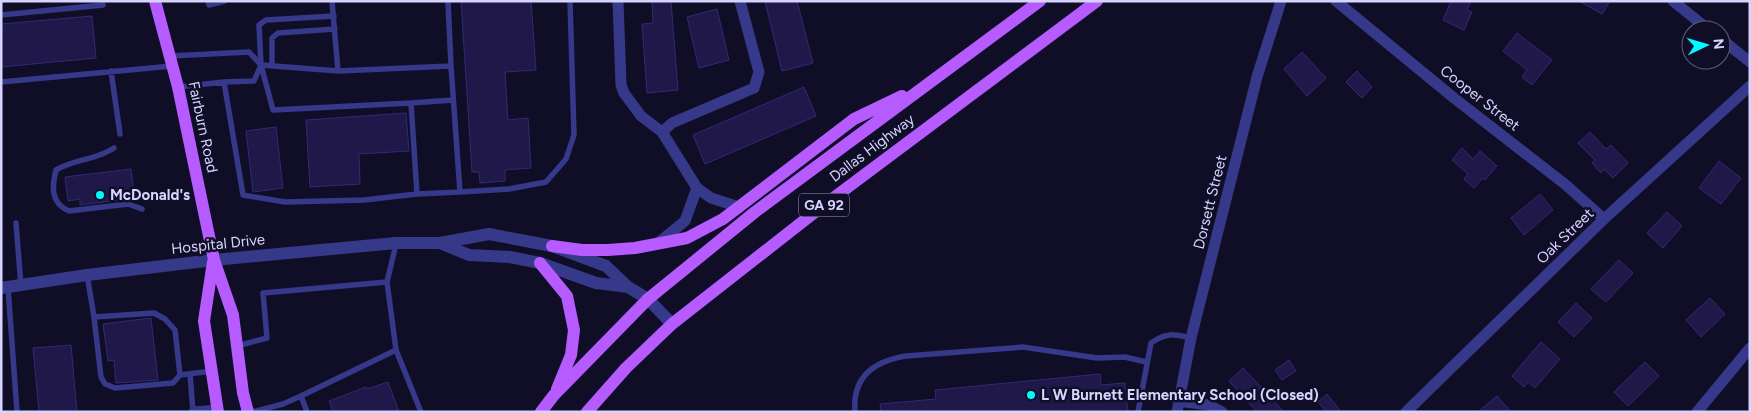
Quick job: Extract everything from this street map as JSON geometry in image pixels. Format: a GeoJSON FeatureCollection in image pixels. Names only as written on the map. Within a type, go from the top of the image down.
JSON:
{"type":"FeatureCollection","features":[{"type":"Feature","properties":{"kind":"main road","name":"Fairburn Road"},"geometry":{"type":"LineString","coordinates":[[155,1],[178,87],[214,260],[233,315],[248,412]]}},
{"type":"Feature","properties":{"kind":"main road","name":"Dallas Highway"},"geometry":{"type":"LineString","coordinates":[[541,412],[554,395],[648,299],[756,212],[1040,1]]}},
{"type":"Feature","properties":{"kind":"main road","name":"Dallas Highway"},"geometry":{"type":"LineString","coordinates":[[587,412],[626,368],[672,324],[824,205],[1097,1]]}},
{"type":"Feature","properties":{"kind":"main road"},"geometry":{"type":"LineString","coordinates":[[552,246],[582,250],[608,250],[635,248],[687,238],[723,219],[854,119],[930,83]]}},
{"type":"Feature","properties":{"kind":"main road","name":"Fairburn Road"},"geometry":{"type":"LineString","coordinates":[[214,260],[204,321],[218,411]]}},
{"type":"Feature","properties":{"kind":"main road"},"geometry":{"type":"LineString","coordinates":[[540,262],[567,296],[574,330],[572,355],[554,395]]}},
{"type":"Feature","properties":{"kind":"street"},"geometry":{"type":"LineString","coordinates":[[618,1],[621,85],[624,93],[641,116],[662,132],[697,188],[711,198],[739,207]]}},
{"type":"Feature","properties":{"kind":"street"},"geometry":{"type":"LineString","coordinates":[[662,132],[672,123],[754,88],[759,72],[740,1]]}},
{"type":"Feature","properties":{"kind":"street","name":"Dorsett Street"},"geometry":{"type":"LineString","coordinates":[[1178,406],[1191,338],[1257,77],[1281,1]]}},
{"type":"Feature","properties":{"kind":"street","name":"Cooper Street"},"geometry":{"type":"LineString","coordinates":[[1336,1],[1454,98],[1566,185],[1604,220]]}},
{"type":"Feature","properties":{"kind":"street"},"geometry":{"type":"LineString","coordinates":[[1673,1],[1697,20]]}},
{"type":"Feature","properties":{"kind":"street"},"geometry":{"type":"LineString","coordinates":[[1731,47],[1750,62]]}},
{"type":"Feature","properties":{"kind":"street","name":"Oak Street"},"geometry":{"type":"LineString","coordinates":[[1406,412],[1604,220],[1750,86]]}},
{"type":"Feature","properties":{"kind":"street"},"geometry":{"type":"LineString","coordinates":[[658,243],[685,221],[697,188]]}},
{"type":"Feature","properties":{"kind":"street","name":"Hospital Drive"},"geometry":{"type":"LineString","coordinates":[[10,287],[87,275],[214,260],[396,244],[440,243],[489,234],[552,246],[606,266],[628,287],[648,299],[672,324]]}},
{"type":"Feature","properties":{"kind":"street","name":"Hospital Drive"},"geometry":{"type":"LineString","coordinates":[[440,243],[469,255],[510,257],[540,262],[596,282],[628,287]]}},
{"type":"Feature","properties":{"kind":"street"},"geometry":{"type":"LineString","coordinates":[[1697,412],[1750,348]]}},
{"type":"Feature","properties":{"kind":"street"},"geometry":{"type":"LineString","coordinates":[[1178,406],[1209,405],[1222,412]]}},
{"type":"Feature","properties":{"kind":"street"},"geometry":{"type":"LineString","coordinates":[[194,412],[218,411]]}},
{"type":"Feature","properties":{"kind":"lane"},"geometry":{"type":"LineString","coordinates":[[208,1],[209,5],[225,1]]}},
{"type":"Feature","properties":{"kind":"lane"},"geometry":{"type":"LineString","coordinates":[[332,1],[338,72]]}},
{"type":"Feature","properties":{"kind":"lane"},"geometry":{"type":"LineString","coordinates":[[448,1],[460,192]]}},
{"type":"Feature","properties":{"kind":"lane"},"geometry":{"type":"LineString","coordinates":[[224,82],[243,195],[285,202],[364,200],[416,194],[509,189],[546,182],[566,159],[574,134],[570,1]]}},
{"type":"Feature","properties":{"kind":"lane"},"geometry":{"type":"LineString","coordinates":[[1,15],[103,5]]}},
{"type":"Feature","properties":{"kind":"lane"},"geometry":{"type":"LineString","coordinates":[[334,16],[262,22],[259,25],[261,65],[272,110],[453,100]]}},
{"type":"Feature","properties":{"kind":"lane"},"geometry":{"type":"LineString","coordinates":[[272,66],[272,38],[274,34],[335,29]]}},
{"type":"Feature","properties":{"kind":"lane"},"geometry":{"type":"LineString","coordinates":[[1,82],[111,71],[171,61],[249,52],[261,65],[338,72],[451,66]]}},
{"type":"Feature","properties":{"kind":"lane"},"geometry":{"type":"LineString","coordinates":[[178,87],[254,81],[261,65]]}},
{"type":"Feature","properties":{"kind":"lane"},"geometry":{"type":"LineString","coordinates":[[111,71],[120,134]]}},
{"type":"Feature","properties":{"kind":"lane"},"geometry":{"type":"LineString","coordinates":[[411,102],[416,194]]}},
{"type":"Feature","properties":{"kind":"lane"},"geometry":{"type":"LineString","coordinates":[[114,148],[102,156],[68,162],[56,170],[53,184],[55,200],[61,208],[68,211],[128,204],[142,209]]}},
{"type":"Feature","properties":{"kind":"lane"},"geometry":{"type":"LineString","coordinates":[[16,223],[10,287],[17,412]]}},
{"type":"Feature","properties":{"kind":"lane"},"geometry":{"type":"LineString","coordinates":[[396,244],[387,282],[396,350],[421,412]]}},
{"type":"Feature","properties":{"kind":"lane"},"geometry":{"type":"LineString","coordinates":[[87,275],[101,377],[105,384],[114,388],[160,385],[173,383],[180,376],[212,371]]}},
{"type":"Feature","properties":{"kind":"lane"},"geometry":{"type":"LineString","coordinates":[[237,346],[267,338],[263,293],[387,282]]}},
{"type":"Feature","properties":{"kind":"lane"},"geometry":{"type":"LineString","coordinates":[[94,317],[154,313],[165,319],[175,330],[180,376]]}},
{"type":"Feature","properties":{"kind":"lane"},"geometry":{"type":"LineString","coordinates":[[1138,412],[1151,343],[1160,336],[1174,334],[1191,338]]}},
{"type":"Feature","properties":{"kind":"lane"},"geometry":{"type":"LineString","coordinates":[[855,412],[854,403],[859,385],[870,369],[888,359],[1023,347],[1096,358],[1126,357],[1146,362]]}},
{"type":"Feature","properties":{"kind":"lane"},"geometry":{"type":"LineString","coordinates":[[252,412],[283,404],[396,350]]}},
{"type":"Feature","properties":{"kind":"lane"},"geometry":{"type":"LineString","coordinates":[[190,374],[194,412]]}},
{"type":"Feature","properties":{"kind":"lane"},"geometry":{"type":"LineString","coordinates":[[301,396],[307,412]]}},
{"type":"Feature","properties":{"kind":"building"},"geometry":{"type":"Polygon","coordinates":[[[461,1],[531,1],[536,70],[505,72],[508,120],[528,118],[531,168],[505,170],[505,181],[480,183],[479,172],[472,172],[461,1]]]}},
{"type":"Feature","properties":{"kind":"building"},"geometry":{"type":"Polygon","coordinates":[[[652,1],[671,1],[678,90],[647,93],[642,24],[653,23],[652,1]]]}},
{"type":"Feature","properties":{"kind":"building"},"geometry":{"type":"Polygon","coordinates":[[[765,1],[797,1],[813,63],[782,71],[765,1]]]}},
{"type":"Feature","properties":{"kind":"building"},"geometry":{"type":"Polygon","coordinates":[[[1451,1],[1471,1],[1467,10],[1472,12],[1464,30],[1443,20],[1451,1]]]}},
{"type":"Feature","properties":{"kind":"building"},"geometry":{"type":"Polygon","coordinates":[[[1579,1],[1610,1],[1602,14],[1579,1]]]}},
{"type":"Feature","properties":{"kind":"building"},"geometry":{"type":"Polygon","coordinates":[[[717,9],[729,60],[699,68],[687,17],[717,9]]]}},
{"type":"Feature","properties":{"kind":"building"},"geometry":{"type":"Polygon","coordinates":[[[92,16],[96,58],[1,67],[1,24],[92,16]]]}},
{"type":"Feature","properties":{"kind":"building"},"geometry":{"type":"Polygon","coordinates":[[[1517,33],[1552,60],[1532,85],[1522,77],[1527,70],[1503,51],[1517,33]]]}},
{"type":"Feature","properties":{"kind":"building"},"geometry":{"type":"Polygon","coordinates":[[[1302,52],[1326,78],[1307,96],[1284,69],[1302,52]]]}},
{"type":"Feature","properties":{"kind":"building"},"geometry":{"type":"Polygon","coordinates":[[[1357,71],[1372,87],[1362,98],[1346,82],[1357,71]]]}},
{"type":"Feature","properties":{"kind":"building"},"geometry":{"type":"Polygon","coordinates":[[[804,87],[816,116],[705,164],[693,135],[804,87]]]}},
{"type":"Feature","properties":{"kind":"building"},"geometry":{"type":"Polygon","coordinates":[[[406,113],[409,151],[359,154],[360,184],[310,187],[306,120],[406,113]]]}},
{"type":"Feature","properties":{"kind":"building"},"geometry":{"type":"Polygon","coordinates":[[[276,127],[283,188],[253,192],[246,131],[276,127]]]}},
{"type":"Feature","properties":{"kind":"building"},"geometry":{"type":"Polygon","coordinates":[[[1590,132],[1606,149],[1611,145],[1628,163],[1613,178],[1604,169],[1601,173],[1592,163],[1595,160],[1578,143],[1590,132]]]}},
{"type":"Feature","properties":{"kind":"building"},"geometry":{"type":"Polygon","coordinates":[[[1462,148],[1473,159],[1480,151],[1497,166],[1485,180],[1483,178],[1474,188],[1464,179],[1468,174],[1452,160],[1462,148]]]}},
{"type":"Feature","properties":{"kind":"building"},"geometry":{"type":"Polygon","coordinates":[[[1719,161],[1741,178],[1721,204],[1699,188],[1719,161]]]}},
{"type":"Feature","properties":{"kind":"building"},"geometry":{"type":"Polygon","coordinates":[[[131,169],[135,201],[127,199],[80,205],[80,199],[68,201],[65,177],[131,169]]]}},
{"type":"Feature","properties":{"kind":"building"},"geometry":{"type":"Polygon","coordinates":[[[1540,194],[1553,210],[1524,235],[1511,218],[1540,194]]]}},
{"type":"Feature","properties":{"kind":"building"},"geometry":{"type":"Polygon","coordinates":[[[1667,212],[1682,226],[1663,248],[1647,233],[1667,212]]]}},
{"type":"Feature","properties":{"kind":"building"},"geometry":{"type":"Polygon","coordinates":[[[1619,260],[1633,273],[1606,302],[1591,289],[1619,260]]]}},
{"type":"Feature","properties":{"kind":"building"},"geometry":{"type":"Polygon","coordinates":[[[1710,298],[1725,314],[1701,337],[1686,320],[1710,298]]]}},
{"type":"Feature","properties":{"kind":"building"},"geometry":{"type":"Polygon","coordinates":[[[1576,303],[1592,318],[1574,337],[1558,322],[1576,303]]]}},
{"type":"Feature","properties":{"kind":"building"},"geometry":{"type":"Polygon","coordinates":[[[151,318],[158,380],[116,383],[114,360],[108,361],[103,324],[151,318]]]}},
{"type":"Feature","properties":{"kind":"building"},"geometry":{"type":"Polygon","coordinates":[[[1541,342],[1560,359],[1535,388],[1528,382],[1524,387],[1512,376],[1541,342]]]}},
{"type":"Feature","properties":{"kind":"building"},"geometry":{"type":"Polygon","coordinates":[[[71,345],[77,412],[39,412],[33,348],[71,345]]]}},
{"type":"Feature","properties":{"kind":"building"},"geometry":{"type":"Polygon","coordinates":[[[1289,360],[1296,371],[1282,380],[1275,370],[1289,360]]]}},
{"type":"Feature","properties":{"kind":"building"},"geometry":{"type":"Polygon","coordinates":[[[1645,362],[1659,376],[1628,406],[1614,392],[1645,362]]]}},
{"type":"Feature","properties":{"kind":"building"},"geometry":{"type":"Polygon","coordinates":[[[1243,368],[1284,412],[1257,412],[1229,381],[1243,368]]]}},
{"type":"Feature","properties":{"kind":"building","name":"L W Burnett Elementary School (Closed)"},"geometry":{"type":"Polygon","coordinates":[[[1100,374],[1101,385],[1125,383],[1128,412],[881,412],[880,404],[936,399],[935,390],[1100,374]]]}},
{"type":"Feature","properties":{"kind":"building"},"geometry":{"type":"Polygon","coordinates":[[[388,382],[399,412],[333,412],[329,401],[366,387],[367,389],[388,382]]]}},
{"type":"Feature","properties":{"kind":"building"},"geometry":{"type":"Polygon","coordinates":[[[1327,394],[1341,412],[1326,412],[1318,402],[1327,394]]]}},
{"type":"Feature","properties":{"kind":"building"},"geometry":{"type":"Polygon","coordinates":[[[1497,396],[1511,412],[1478,412],[1497,396]]]}},
{"type":"Feature","properties":{"kind":"place","name":"McDonald's"},"geometry":{"type":"Point","coordinates":[100,195]}},
{"type":"Feature","properties":{"kind":"place","name":"L W Burnett Elementary School (Closed)"},"geometry":{"type":"Point","coordinates":[1031,395]}}]}
